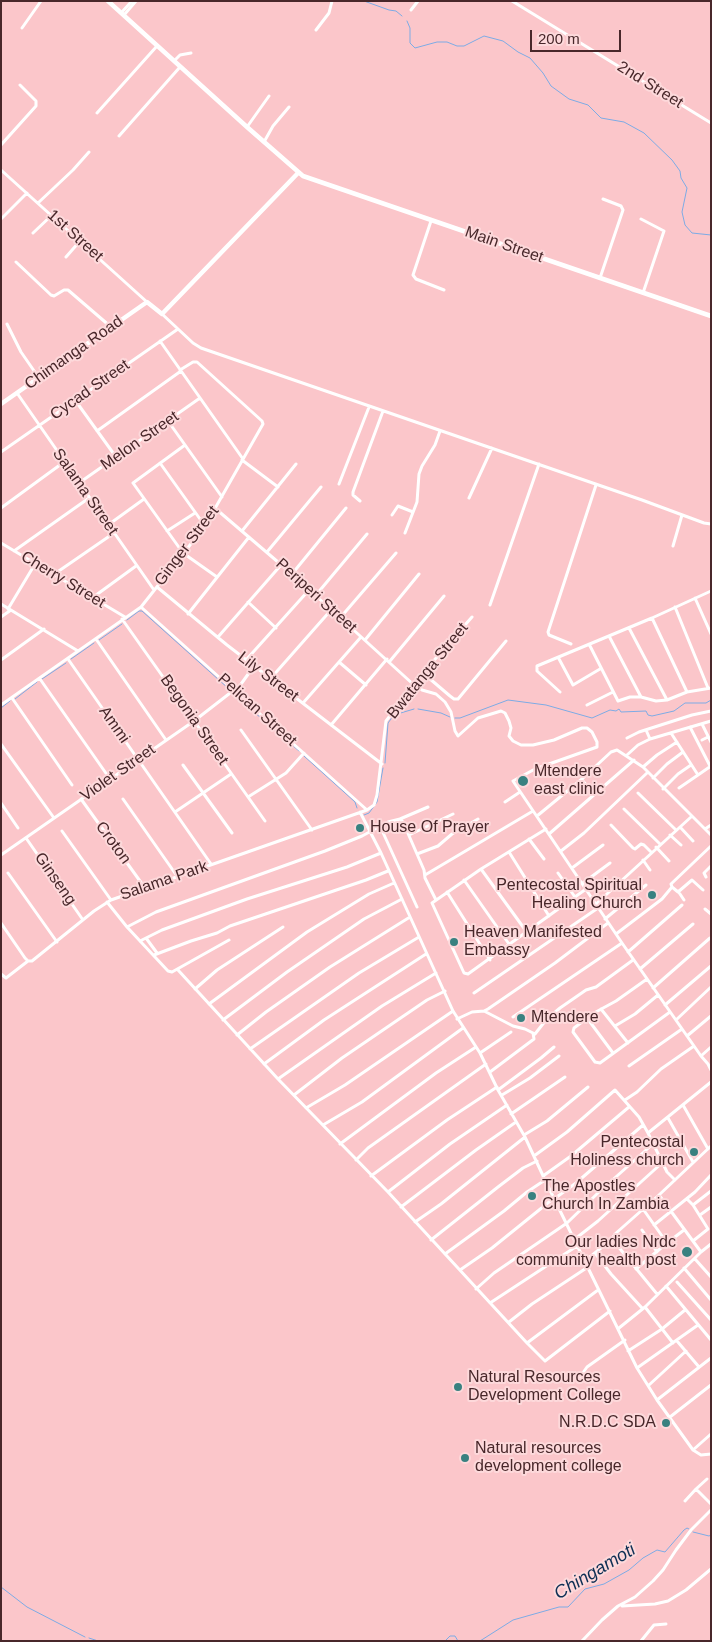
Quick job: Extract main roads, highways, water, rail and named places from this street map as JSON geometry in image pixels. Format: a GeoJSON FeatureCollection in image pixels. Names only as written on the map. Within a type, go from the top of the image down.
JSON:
{"type":"FeatureCollection","features":[{"type":"Feature","properties":{"kind":"main road","name":"Main Street"},"geometry":{"type":"LineString","coordinates":[[108,1],[298,173],[318,182],[711,316]]}},
{"type":"Feature","properties":{"kind":"main road","name":"Chimanga Road"},"geometry":{"type":"LineString","coordinates":[[1,404],[147,302],[162,314],[298,173]]}},
{"type":"Feature","properties":{"kind":"waterway"},"geometry":{"type":"LineString","coordinates":[[364,1],[396,11],[402,16]]}},
{"type":"Feature","properties":{"kind":"waterway"},"geometry":{"type":"LineString","coordinates":[[407,21],[410,28],[410,43],[415,48],[437,42],[464,46],[484,36],[503,41],[530,58],[551,86],[569,99],[588,105],[601,118],[624,122],[644,133],[672,160],[680,171],[681,178],[687,188],[682,212],[685,225],[692,233],[711,235]]}},
{"type":"Feature","properties":{"kind":"waterway"},"geometry":{"type":"LineString","coordinates":[[127,620],[139,611],[142,611],[229,689]]}},
{"type":"Feature","properties":{"kind":"waterway"},"geometry":{"type":"LineString","coordinates":[[99,640],[122,624]]}},
{"type":"Feature","properties":{"kind":"waterway"},"geometry":{"type":"LineString","coordinates":[[71,659],[94,643]]}},
{"type":"Feature","properties":{"kind":"waterway"},"geometry":{"type":"LineString","coordinates":[[42,679],[66,663]]}},
{"type":"Feature","properties":{"kind":"waterway"},"geometry":{"type":"LineString","coordinates":[[15,699],[37,682]]}},
{"type":"Feature","properties":{"kind":"waterway"},"geometry":{"type":"LineString","coordinates":[[385,763],[388,723],[414,688]]}},
{"type":"Feature","properties":{"kind":"waterway"},"geometry":{"type":"LineString","coordinates":[[455,718],[460,718],[508,700],[546,705],[592,718],[610,710],[616,711],[619,709],[621,712],[646,711],[648,715],[652,716],[674,711],[685,703],[706,703],[711,700]]}},
{"type":"Feature","properties":{"kind":"waterway"},"geometry":{"type":"LineString","coordinates":[[1,708],[10,701]]}},
{"type":"Feature","properties":{"kind":"waterway"},"geometry":{"type":"LineString","coordinates":[[394,715],[414,709]]}},
{"type":"Feature","properties":{"kind":"waterway"},"geometry":{"type":"LineString","coordinates":[[418,709],[441,713],[450,717]]}},
{"type":"Feature","properties":{"kind":"waterway"},"geometry":{"type":"LineString","coordinates":[[254,712],[299,751]]}},
{"type":"Feature","properties":{"kind":"waterway"},"geometry":{"type":"LineString","coordinates":[[304,756],[355,802],[357,808]]}},
{"type":"Feature","properties":{"kind":"waterway"},"geometry":{"type":"LineString","coordinates":[[364,815],[369,813],[377,802],[383,768]]}},
{"type":"Feature","properties":{"kind":"waterway","name":"Chingamoti"},"geometry":{"type":"LineString","coordinates":[[480,1641],[513,1620],[559,1607],[568,1607],[585,1589],[604,1584],[629,1570],[643,1558],[657,1550],[665,1552],[684,1530],[689,1529]]}},
{"type":"Feature","properties":{"kind":"waterway","name":"Chingamoti"},"geometry":{"type":"LineString","coordinates":[[693,1532],[711,1535]]}},
{"type":"Feature","properties":{"kind":"waterway","name":"Chingamoti"},"geometry":{"type":"LineString","coordinates":[[1,1587],[27,1607],[85,1637]]}},
{"type":"Feature","properties":{"kind":"waterway","name":"Chingamoti"},"geometry":{"type":"LineString","coordinates":[[445,1641],[450,1636],[455,1636],[458,1641]]}},
{"type":"Feature","properties":{"kind":"waterway","name":"Chingamoti"},"geometry":{"type":"LineString","coordinates":[[89,1638],[98,1641]]}},
{"type":"Feature","properties":{"kind":"place","name":"Mtendere east clinic"},"geometry":{"type":"Point","coordinates":[523,781]}},
{"type":"Feature","properties":{"kind":"place","name":"House Of Prayer"},"geometry":{"type":"Point","coordinates":[360,828]}},
{"type":"Feature","properties":{"kind":"place","name":"Pentecostal Spiritual Healing Church"},"geometry":{"type":"Point","coordinates":[652,895]}},
{"type":"Feature","properties":{"kind":"place","name":"Heaven Manifested Embassy"},"geometry":{"type":"Point","coordinates":[454,942]}},
{"type":"Feature","properties":{"kind":"place","name":"Mtendere"},"geometry":{"type":"Point","coordinates":[521,1018]}},
{"type":"Feature","properties":{"kind":"place","name":"Pentecostal Holiness church"},"geometry":{"type":"Point","coordinates":[694,1152]}},
{"type":"Feature","properties":{"kind":"place","name":"The Apostles Church In Zambia"},"geometry":{"type":"Point","coordinates":[532,1196]}},
{"type":"Feature","properties":{"kind":"place","name":"Our ladies Nrdc community health post"},"geometry":{"type":"Point","coordinates":[687,1252]}},
{"type":"Feature","properties":{"kind":"place","name":"Natural Resources Development College"},"geometry":{"type":"Point","coordinates":[458,1387]}},
{"type":"Feature","properties":{"kind":"place","name":"N.R.D.C SDA"},"geometry":{"type":"Point","coordinates":[666,1423]}},
{"type":"Feature","properties":{"kind":"place","name":"Natural resources development college"},"geometry":{"type":"Point","coordinates":[465,1458]}}]}
